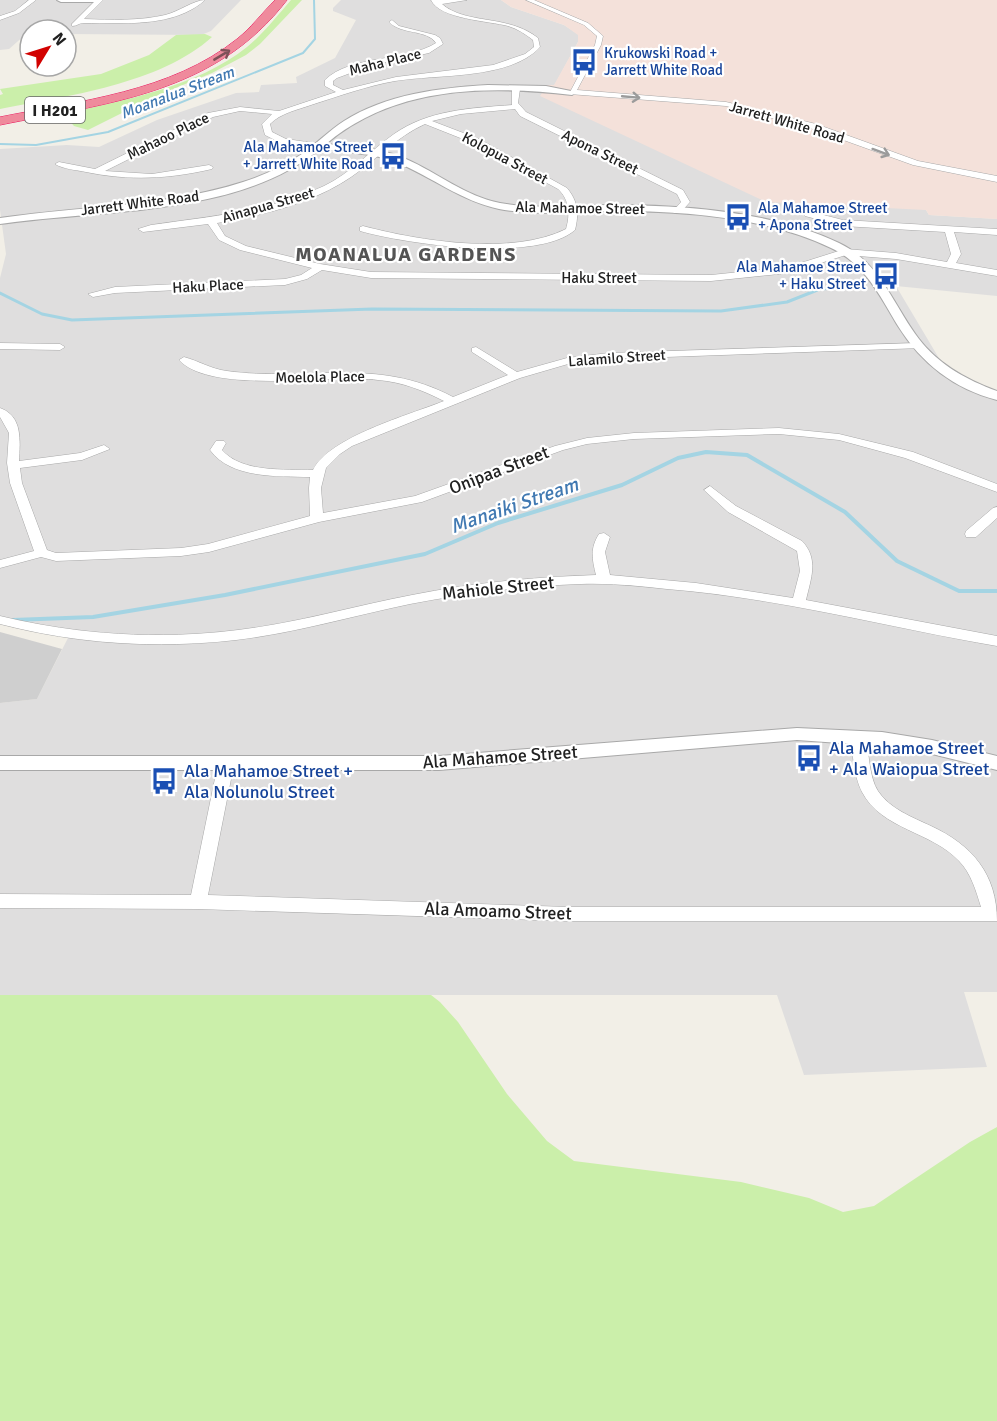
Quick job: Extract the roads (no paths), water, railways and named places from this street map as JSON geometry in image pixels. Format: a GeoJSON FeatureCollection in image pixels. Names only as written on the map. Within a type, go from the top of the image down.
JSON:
{"type":"FeatureCollection","features":[{"type":"Feature","properties":{"kind":"highway","name":"I H201"},"geometry":{"type":"LineString","coordinates":[[0,123],[109,98],[165,81],[221,56],[246,38],[281,0]]}},
{"type":"Feature","properties":{"kind":"highway","name":"I H201"},"geometry":{"type":"LineString","coordinates":[[0,113],[123,86],[200,55],[225,37]]}},
{"type":"Feature","properties":{"kind":"street"},"geometry":{"type":"LineString","coordinates":[[0,18],[17,12],[33,0]]}},
{"type":"Feature","properties":{"kind":"street"},"geometry":{"type":"LineString","coordinates":[[61,0],[95,0]]}},
{"type":"Feature","properties":{"kind":"street"},"geometry":{"type":"LineString","coordinates":[[78,21],[100,0]]}},
{"type":"Feature","properties":{"kind":"street"},"geometry":{"type":"LineString","coordinates":[[78,21],[121,21],[171,15],[190,10],[202,0]]}},
{"type":"Feature","properties":{"kind":"street"},"geometry":{"type":"LineString","coordinates":[[435,1],[464,0]]}},
{"type":"Feature","properties":{"kind":"street"},"geometry":{"type":"LineString","coordinates":[[529,0],[586,24],[598,33],[601,39],[572,92]]}},
{"type":"Feature","properties":{"kind":"street"},"geometry":{"type":"LineString","coordinates":[[280,114],[342,92],[395,80],[505,65],[526,57],[537,46],[534,36],[518,27],[462,14],[435,1]]}},
{"type":"Feature","properties":{"kind":"street"},"geometry":{"type":"LineString","coordinates":[[171,15],[184,24]]}},
{"type":"Feature","properties":{"kind":"street","name":"Maha Place"},"geometry":{"type":"LineString","coordinates":[[342,92],[329,86],[329,80],[334,76],[370,63],[427,52],[443,44],[433,36],[397,27],[392,22]]}},
{"type":"Feature","properties":{"kind":"street"},"geometry":{"type":"LineString","coordinates":[[516,107],[514,100],[518,89],[564,86],[580,78]]}},
{"type":"Feature","properties":{"kind":"street","name":"Jarrett White Road"},"geometry":{"type":"LineString","coordinates":[[0,221],[198,196],[247,184],[302,158],[349,122],[397,101],[462,90],[518,89],[726,104],[813,126],[916,163],[997,179]]}},
{"type":"Feature","properties":{"kind":"street","name":"Ainapua Street"},"geometry":{"type":"LineString","coordinates":[[143,229],[210,220],[289,202],[330,186],[377,154],[405,131],[425,121],[471,110],[516,107]]}},
{"type":"Feature","properties":{"kind":"street","name":"Apona Street"},"geometry":{"type":"LineString","coordinates":[[516,107],[528,116],[680,192],[686,202],[677,211]]}},
{"type":"Feature","properties":{"kind":"street","name":"Mahaoo Place"},"geometry":{"type":"LineString","coordinates":[[95,172],[210,115],[240,109],[280,114]]}},
{"type":"Feature","properties":{"kind":"street","name":"Ala Mahamoe Street"},"geometry":{"type":"LineString","coordinates":[[280,114],[266,124],[266,130],[270,135],[290,143],[377,154],[403,161],[455,192],[480,201],[519,208],[677,211],[810,236],[845,252],[862,263],[878,279],[918,346],[931,361],[948,374],[997,396]]}},
{"type":"Feature","properties":{"kind":"street","name":"Kolopua Street"},"geometry":{"type":"LineString","coordinates":[[425,121],[476,141],[561,187],[568,194],[572,209]]}},
{"type":"Feature","properties":{"kind":"street","name":"Mahaoo Place"},"geometry":{"type":"LineString","coordinates":[[59,164],[116,176],[145,177],[176,175],[209,167]]}},
{"type":"Feature","properties":{"kind":"street","name":"Jarrett White Road"},"geometry":{"type":"LineString","coordinates":[[0,214],[214,187],[277,170]]}},
{"type":"Feature","properties":{"kind":"street"},"geometry":{"type":"LineString","coordinates":[[363,229],[380,234],[460,244],[529,244],[557,238],[571,230],[576,221],[572,209]]}},
{"type":"Feature","properties":{"kind":"street"},"geometry":{"type":"LineString","coordinates":[[808,214],[843,223],[997,232]]}},
{"type":"Feature","properties":{"kind":"street","name":"Haku Street"},"geometry":{"type":"LineString","coordinates":[[210,220],[222,238],[234,245],[320,267],[401,277],[711,278],[789,270],[845,252],[896,256],[997,273]]}},
{"type":"Feature","properties":{"kind":"street"},"geometry":{"type":"LineString","coordinates":[[949,229],[956,254],[950,266]]}},
{"type":"Feature","properties":{"kind":"street","name":"Haku Place"},"geometry":{"type":"LineString","coordinates":[[93,294],[116,290],[285,282],[304,277],[320,267]]}},
{"type":"Feature","properties":{"kind":"street"},"geometry":{"type":"LineString","coordinates":[[0,346],[60,346]]}},
{"type":"Feature","properties":{"kind":"street","name":"Lalamilo Street"},"geometry":{"type":"LineString","coordinates":[[317,474],[326,461],[347,445],[452,401],[554,364],[609,356],[918,346]]}},
{"type":"Feature","properties":{"kind":"street"},"geometry":{"type":"LineString","coordinates":[[476,350],[516,376]]}},
{"type":"Feature","properties":{"kind":"street","name":"Moelola Place"},"geometry":{"type":"LineString","coordinates":[[184,360],[207,371],[254,377],[362,375],[398,378],[426,386],[452,401]]}},
{"type":"Feature","properties":{"kind":"street"},"geometry":{"type":"LineString","coordinates":[[0,411],[10,421],[15,433],[16,483],[41,553]]}},
{"type":"Feature","properties":{"kind":"street","name":"Onipaa Street"},"geometry":{"type":"LineString","coordinates":[[0,564],[41,553],[56,557],[195,550],[317,518],[429,496],[559,448],[588,441],[634,436],[760,431],[819,434],[892,449],[997,488]]}},
{"type":"Feature","properties":{"kind":"street"},"geometry":{"type":"LineString","coordinates":[[220,443],[216,450],[219,455],[240,466],[317,474],[313,488],[317,518]]}},
{"type":"Feature","properties":{"kind":"street"},"geometry":{"type":"LineString","coordinates":[[14,465],[82,456],[104,449]]}},
{"type":"Feature","properties":{"kind":"street"},"geometry":{"type":"LineString","coordinates":[[711,490],[732,509],[797,544],[805,551],[808,559],[799,602]]}},
{"type":"Feature","properties":{"kind":"street"},"geometry":{"type":"LineString","coordinates":[[971,534],[997,510]]}},
{"type":"Feature","properties":{"kind":"street"},"geometry":{"type":"LineString","coordinates":[[603,579],[597,554],[604,537]]}},
{"type":"Feature","properties":{"kind":"street","name":"Mahiole Street"},"geometry":{"type":"LineString","coordinates":[[0,620],[47,632],[75,636],[134,640],[193,640],[272,630],[429,596],[561,581],[603,579],[731,590],[997,641]]}},
{"type":"Feature","properties":{"kind":"street","name":"Ala Mahamoe Street"},"geometry":{"type":"LineString","coordinates":[[0,763],[439,763],[496,760],[768,735],[827,734],[924,746],[997,763]]}},
{"type":"Feature","properties":{"kind":"street"},"geometry":{"type":"LineString","coordinates":[[858,737],[868,789],[872,795],[893,814],[948,842],[964,854],[977,874],[994,914]]}},
{"type":"Feature","properties":{"kind":"street"},"geometry":{"type":"LineString","coordinates":[[198,902],[226,764]]}},
{"type":"Feature","properties":{"kind":"street","name":"Ala Amoamo Street"},"geometry":{"type":"LineString","coordinates":[[0,901],[198,902],[568,914],[994,914]]}},
{"type":"Feature","properties":{"kind":"waterway","name":"Moanalua Stream"},"geometry":{"type":"LineString","coordinates":[[0,144],[36,145],[108,132],[303,53],[315,39],[314,0]]}},
{"type":"Feature","properties":{"kind":"waterway"},"geometry":{"type":"LineString","coordinates":[[0,293],[42,314],[72,320],[372,309],[721,311],[787,302],[820,289],[864,286]]}},
{"type":"Feature","properties":{"kind":"waterway","name":"Manaiki Stream"},"geometry":{"type":"LineString","coordinates":[[13,620],[93,617],[225,595],[425,554],[498,523],[622,485],[678,458],[706,452],[747,455],[845,512],[897,561],[959,591],[997,591]]}},
{"type":"Feature","properties":{"kind":"place","name":"Krukowski Road + Jarrett White Road"},"geometry":{"type":"Point","coordinates":[584,62]}},
{"type":"Feature","properties":{"kind":"place","name":"Ala Mahamoe Street + Jarrett White Road"},"geometry":{"type":"Point","coordinates":[393,156]}},
{"type":"Feature","properties":{"kind":"place","name":"Ala Mahamoe Street + Apona Street"},"geometry":{"type":"Point","coordinates":[738,217]}},
{"type":"Feature","properties":{"kind":"place","name":"Ala Mahamoe Street + Haku Street"},"geometry":{"type":"Point","coordinates":[886,276]}},
{"type":"Feature","properties":{"kind":"place","name":"Ala Mahamoe Street + Ala Waiopua Street"},"geometry":{"type":"Point","coordinates":[809,758]}},
{"type":"Feature","properties":{"kind":"place","name":"Ala Mahamoe Street + Ala Nolunolu Street"},"geometry":{"type":"Point","coordinates":[164,781]}},
{"type":"Feature","properties":{"kind":"district","name":"MOANALUA GARDENS"},"geometry":{"type":"Point","coordinates":[406,254]}}]}
